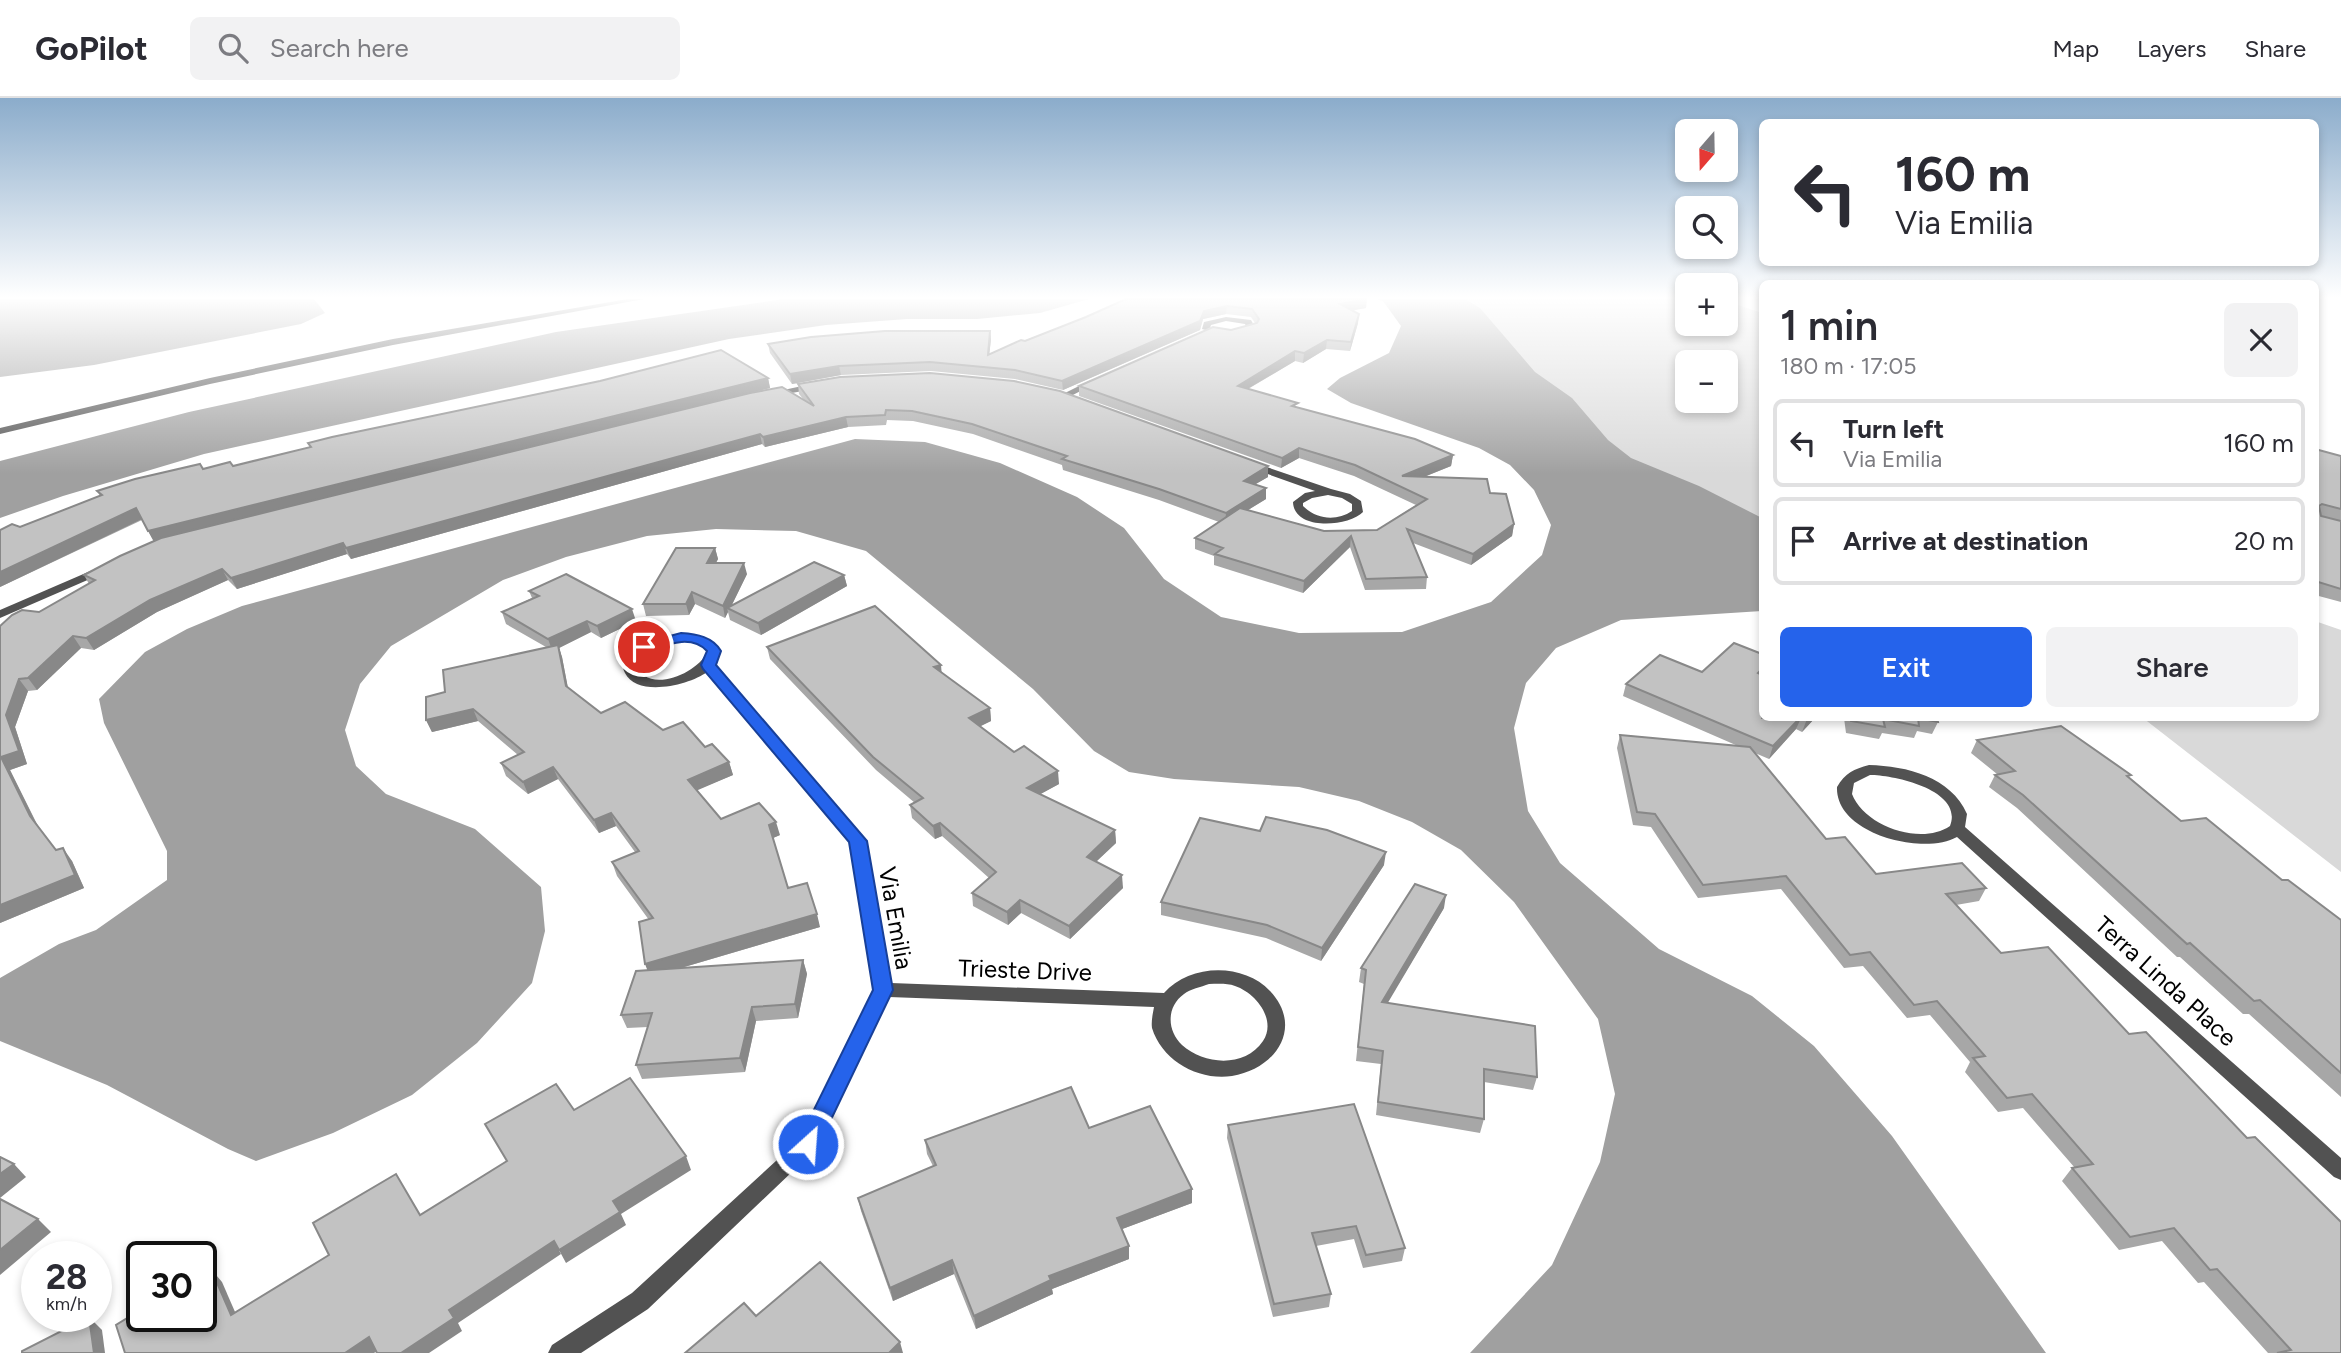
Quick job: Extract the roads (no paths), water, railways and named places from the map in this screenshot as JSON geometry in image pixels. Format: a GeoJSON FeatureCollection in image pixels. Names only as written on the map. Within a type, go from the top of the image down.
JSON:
{"type":"FeatureCollection","features":[{"type":"Feature","properties":{"kind":"street"},"geometry":{"type":"LineString","coordinates":[[0,431],[320,358]]}},
{"type":"Feature","properties":{"kind":"street"},"geometry":{"type":"LineString","coordinates":[[1064,396],[1099,380]]}},
{"type":"Feature","properties":{"kind":"street"},"geometry":{"type":"LineString","coordinates":[[764,395],[828,383]]}},
{"type":"Feature","properties":{"kind":"street"},"geometry":{"type":"LineString","coordinates":[[1052,393],[1076,401]]}},
{"type":"Feature","properties":{"kind":"street"},"geometry":{"type":"LineString","coordinates":[[1242,461],[1353,499],[1357,503],[1358,512],[1347,519],[1328,520],[1308,516],[1298,507],[1302,498],[1328,492]]}},
{"type":"Feature","properties":{"kind":"street"},"geometry":{"type":"LineString","coordinates":[[0,614],[112,566]]}},
{"type":"Feature","properties":{"kind":"street","name":"Via Emilia"},"geometry":{"type":"LineString","coordinates":[[681,637],[694,638],[710,645],[714,651],[708,665],[685,679],[654,683],[632,676],[628,670],[629,662],[644,647],[681,637]]}},
{"type":"Feature","properties":{"kind":"street","name":"Via Emilia"},"geometry":{"type":"LineString","coordinates":[[560,1353],[640,1301],[808,1144],[883,990],[858,841],[708,665]]}},
{"type":"Feature","properties":{"kind":"street"},"geometry":{"type":"LineString","coordinates":[[1869,770],[1903,773],[1937,788],[1950,798],[1961,819],[1958,829],[1948,836],[1932,839],[1891,833],[1856,813],[1845,801],[1842,789],[1846,780],[1869,770]]}},
{"type":"Feature","properties":{"kind":"street","name":"Terra Linda Place"},"geometry":{"type":"LineString","coordinates":[[1958,829],[2341,1171]]}},
{"type":"Feature","properties":{"kind":"street"},"geometry":{"type":"LineString","coordinates":[[1207,977],[1242,981],[1258,989],[1269,1000],[1276,1014],[1278,1029],[1273,1043],[1244,1065],[1223,1069],[1202,1067],[1183,1059],[1168,1047],[1161,1032],[1159,1015],[1165,1000],[1176,989],[1207,977]]}},
{"type":"Feature","properties":{"kind":"street","name":"Trieste Drive"},"geometry":{"type":"LineString","coordinates":[[883,990],[1165,1000]]}}]}
